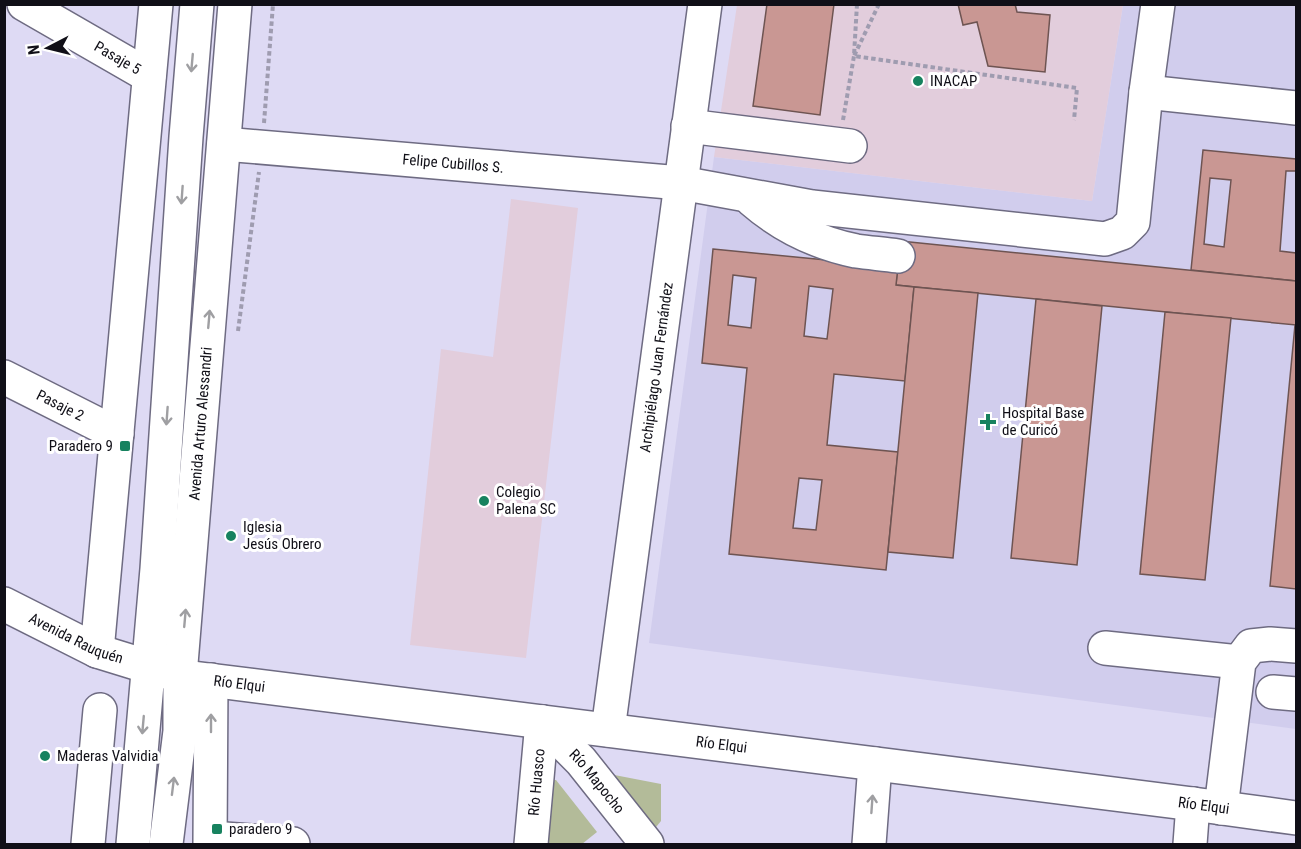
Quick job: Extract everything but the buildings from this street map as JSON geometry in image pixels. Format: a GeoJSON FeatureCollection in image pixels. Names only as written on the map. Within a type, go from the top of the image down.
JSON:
{"type":"FeatureCollection","features":[{"type":"Feature","properties":{"kind":"street","name":"Pasaje 5"},"geometry":{"type":"LineString","coordinates":[[24,4],[149,76]]}},
{"type":"Feature","properties":{"kind":"street"},"geometry":{"type":"LineString","coordinates":[[97,651],[156,4]]}},
{"type":"Feature","properties":{"kind":"street"},"geometry":{"type":"LineString","coordinates":[[133,844],[158,546],[197,4]]}},
{"type":"Feature","properties":{"kind":"street","name":"Avenida Arturo Alessandri"},"geometry":{"type":"LineString","coordinates":[[210,841],[195,678],[224,144],[235,4]]}},
{"type":"Feature","properties":{"kind":"street","name":"Archipiélago Juan Fernández"},"geometry":{"type":"LineString","coordinates":[[608,730],[705,4]]}},
{"type":"Feature","properties":{"kind":"street","name":"Felipe Cubillos S."},"geometry":{"type":"LineString","coordinates":[[224,144],[681,183],[812,207],[1096,238],[1114,237],[1122,233],[1133,222],[1146,92],[1158,4]]}},
{"type":"Feature","properties":{"kind":"street"},"geometry":{"type":"LineString","coordinates":[[1146,92],[1296,108]]}},
{"type":"Feature","properties":{"kind":"street"},"geometry":{"type":"LineString","coordinates":[[688,126],[846,136]]}},
{"type":"Feature","properties":{"kind":"street"},"geometry":{"type":"LineString","coordinates":[[747,195],[780,221],[819,240],[858,251],[898,256]]}},
{"type":"Feature","properties":{"kind":"street","name":"Pasaje 2"},"geometry":{"type":"LineString","coordinates":[[4,377],[117,434]]}},
{"type":"Feature","properties":{"kind":"street","name":"Avenida Rauquén"},"geometry":{"type":"LineString","coordinates":[[4,604],[97,651],[148,667]]}},
{"type":"Feature","properties":{"kind":"street"},"geometry":{"type":"LineString","coordinates":[[1190,844],[1207,806],[1239,662],[1251,646],[1270,644],[1296,646]]}},
{"type":"Feature","properties":{"kind":"street"},"geometry":{"type":"LineString","coordinates":[[1105,648],[1239,662]]}},
{"type":"Feature","properties":{"kind":"street","name":"Río Elqui"},"geometry":{"type":"LineString","coordinates":[[148,667],[195,678],[1296,818]]}},
{"type":"Feature","properties":{"kind":"street","name":"Avenida Arturo Alessandri"},"geometry":{"type":"LineString","coordinates":[[166,844],[180,730],[195,678]]}},
{"type":"Feature","properties":{"kind":"street"},"geometry":{"type":"LineString","coordinates":[[88,844],[100,710]]}},
{"type":"Feature","properties":{"kind":"street","name":"Río Huasco"},"geometry":{"type":"LineString","coordinates":[[531,844],[542,722]]}},
{"type":"Feature","properties":{"kind":"street","name":"Río Mapocho"},"geometry":{"type":"LineString","coordinates":[[542,722],[580,761],[647,844]]}},
{"type":"Feature","properties":{"kind":"street"},"geometry":{"type":"LineString","coordinates":[[869,844],[875,764]]}},
{"type":"Feature","properties":{"kind":"street"},"geometry":{"type":"LineString","coordinates":[[210,841],[293,844]]}},
{"type":"Feature","properties":{"kind":"path"},"geometry":{"type":"LineString","coordinates":[[846,136],[857,4]]}},
{"type":"Feature","properties":{"kind":"path"},"geometry":{"type":"LineString","coordinates":[[854,56],[879,4]]}},
{"type":"Feature","properties":{"kind":"path"},"geometry":{"type":"LineString","coordinates":[[854,56],[1077,88],[1074,120]]}},
{"type":"Feature","properties":{"kind":"shaded area","name":"INACAP"},"geometry":{"type":"Polygon","coordinates":[[[737,5],[1123,5],[1092,201],[714,157],[737,5]]]}},
{"type":"Feature","properties":{"kind":"shaded area","name":"Hospital Base de Curicó"},"geometry":{"type":"Polygon","coordinates":[[[1123,5],[1296,5],[1296,729],[649,643],[714,157],[1092,201],[1123,5]]]}},
{"type":"Feature","properties":{"kind":"shaded area","name":"Colegio Palena SC"},"geometry":{"type":"Polygon","coordinates":[[[511,199],[578,208],[526,658],[410,645],[441,349],[493,357],[511,199]]]}},
{"type":"Feature","properties":{"kind":"green space"},"geometry":{"type":"Polygon","coordinates":[[[604,773],[661,784],[661,821],[647,838],[604,773]]]}},
{"type":"Feature","properties":{"kind":"green space"},"geometry":{"type":"Polygon","coordinates":[[[544,780],[556,780],[597,832],[582,844],[535,844],[544,780]]]}},
{"type":"Feature","properties":{"kind":"place","name":"INACAP"},"geometry":{"type":"Point","coordinates":[918,81]}},
{"type":"Feature","properties":{"kind":"place","name":"Hospital Base de Curicó"},"geometry":{"type":"Point","coordinates":[988,422]}},
{"type":"Feature","properties":{"kind":"place","name":"Paradero 9"},"geometry":{"type":"Point","coordinates":[125,446]}},
{"type":"Feature","properties":{"kind":"place","name":"Colegio Palena SC"},"geometry":{"type":"Point","coordinates":[484,501]}},
{"type":"Feature","properties":{"kind":"place","name":"Iglesia Jesús Obrero"},"geometry":{"type":"Point","coordinates":[231,536]}},
{"type":"Feature","properties":{"kind":"place","name":"Maderas Valvidia"},"geometry":{"type":"Point","coordinates":[45,756]}},
{"type":"Feature","properties":{"kind":"place","name":"paradero 9"},"geometry":{"type":"Point","coordinates":[217,829]}}]}
